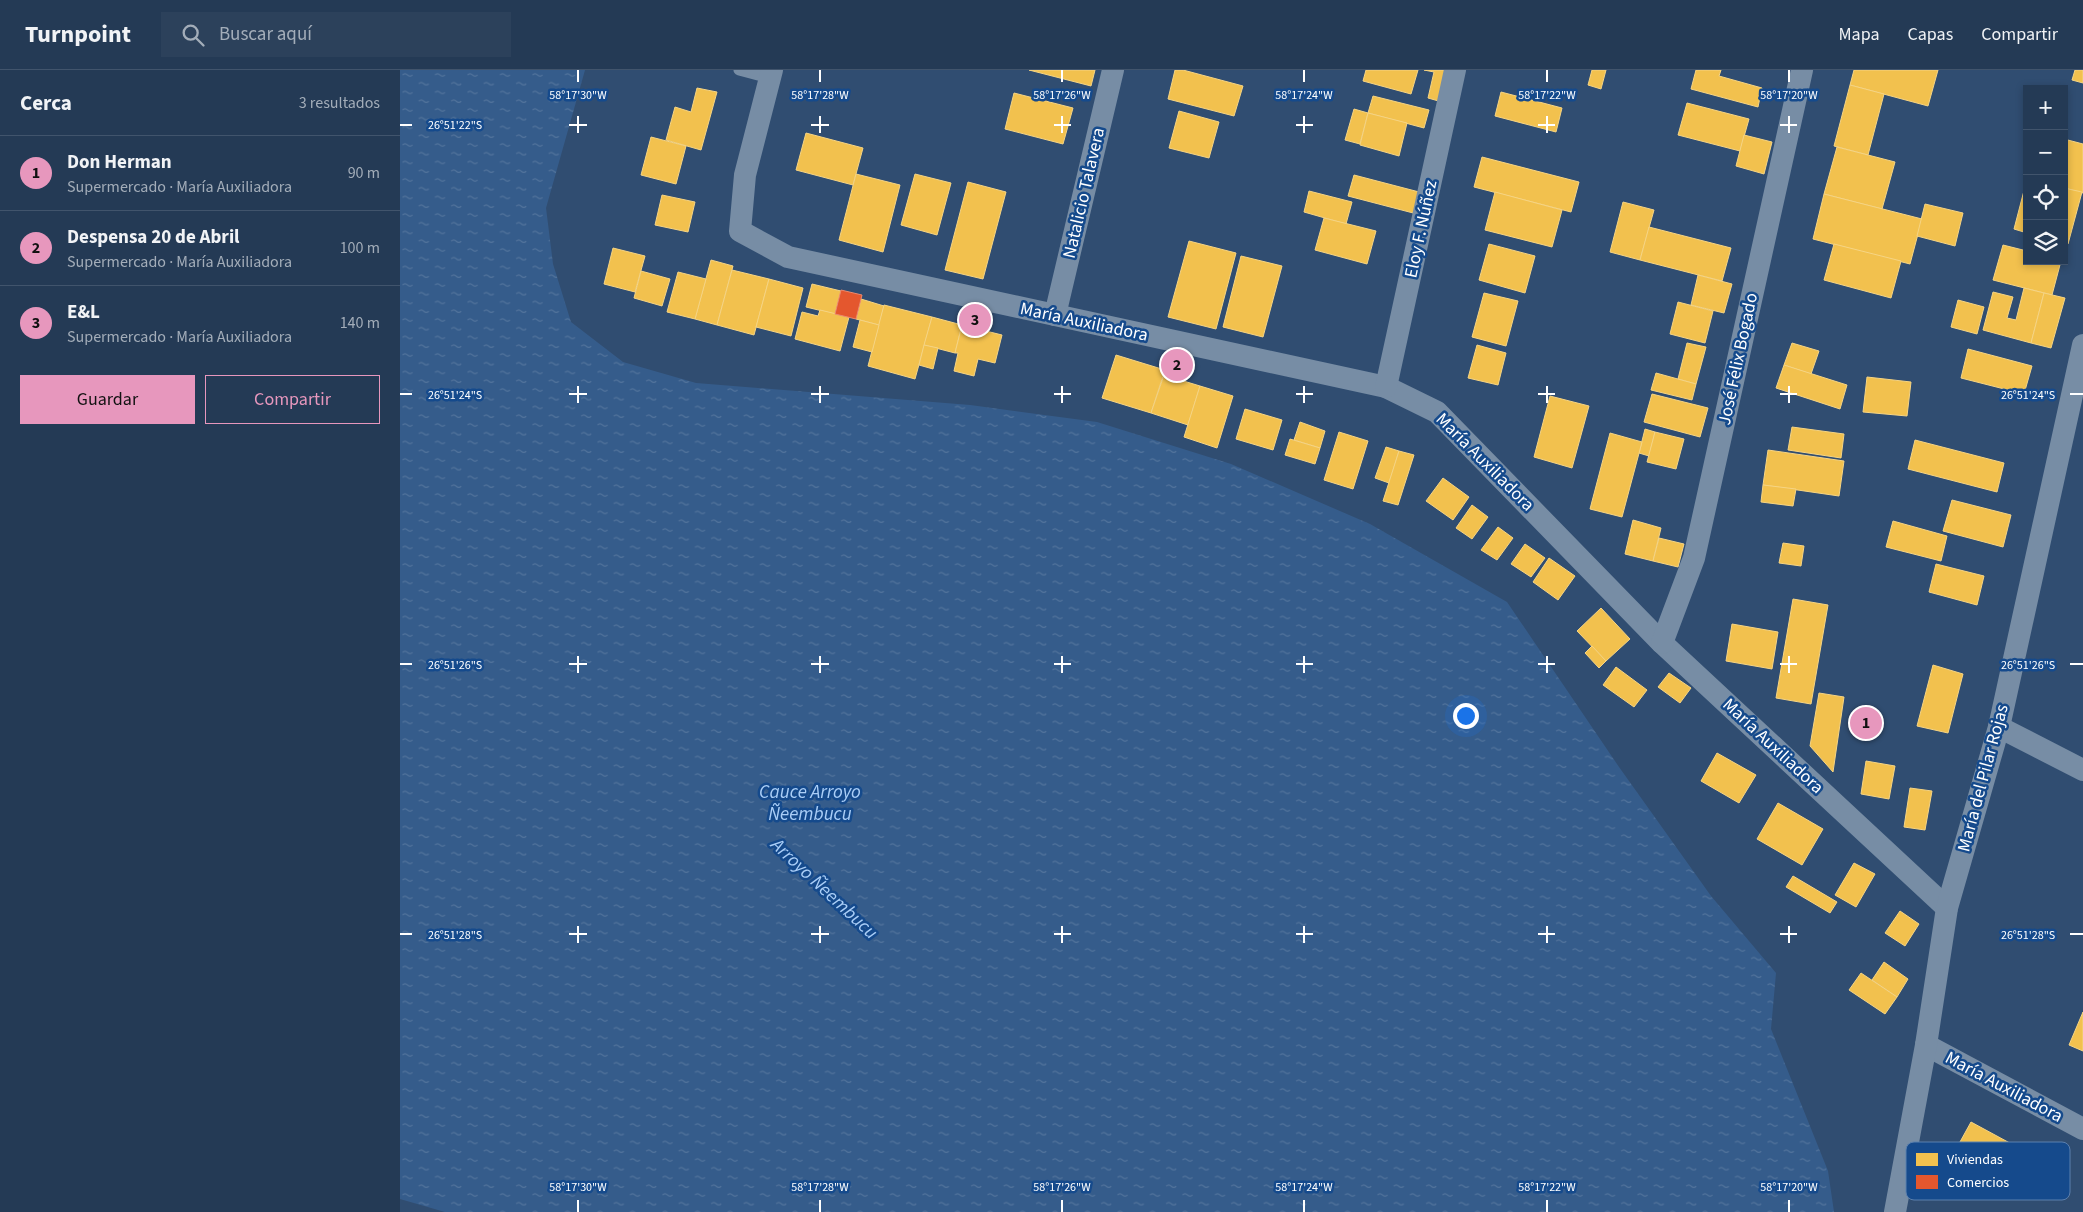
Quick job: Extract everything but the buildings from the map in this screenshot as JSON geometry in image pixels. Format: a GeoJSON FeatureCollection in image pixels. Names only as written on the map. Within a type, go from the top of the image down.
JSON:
{"type":"FeatureCollection","features":[{"type":"Feature","properties":{"kind":"street","name":"Natalicio Talavera"},"geometry":{"type":"LineString","coordinates":[[1055,315],[1113,70]]}},
{"type":"Feature","properties":{"kind":"street","name":"Eloy F. Núñez"},"geometry":{"type":"LineString","coordinates":[[1386,387],[1455,70]]}},
{"type":"Feature","properties":{"kind":"street","name":"José Félix Bogado"},"geometry":{"type":"LineString","coordinates":[[1662,643],[1694,558],[1802,70]]}},
{"type":"Feature","properties":{"kind":"street","name":"María Auxiliadora"},"geometry":{"type":"LineString","coordinates":[[771,74],[745,175],[740,231],[788,257],[1386,387],[1437,412],[1662,643],[1947,908]]}},
{"type":"Feature","properties":{"kind":"street","name":"María del Pilar Rojas"},"geometry":{"type":"LineString","coordinates":[[1908,1142],[1926,1045],[1947,908],[1999,728],[2083,345]]}},
{"type":"Feature","properties":{"kind":"street"},"geometry":{"type":"LineString","coordinates":[[1999,728],[2083,770]]}},
{"type":"Feature","properties":{"kind":"street","name":"María Auxiliadora"},"geometry":{"type":"LineString","coordinates":[[1926,1045],[2083,1128]]}},
{"type":"Feature","properties":{"kind":"street","name":"María del Pilar Rojas"},"geometry":{"type":"LineString","coordinates":[[1895,1212],[1906,1153]]}},
{"type":"Feature","properties":{"kind":"lane"},"geometry":{"type":"LineString","coordinates":[[740,70],[771,74]]}},
{"type":"Feature","properties":{"kind":"water","name":"Cauce Arroyo Ñeembucu"},"geometry":{"type":"Polygon","coordinates":[[[400,70],[585,70],[546,208],[553,264],[571,322],[623,362],[696,383],[970,405],[1097,422],[1231,464],[1370,524],[1507,602],[1619,767],[1711,896],[1776,973],[1771,1029],[1828,1171],[1834,1212],[445,1212],[400,1199],[400,70]]]}},
{"type":"Feature","properties":{"kind":"place","name":"E&L"},"geometry":{"type":"Point","coordinates":[975,320]}},
{"type":"Feature","properties":{"kind":"place","name":"Despensa 20 de Abril"},"geometry":{"type":"Point","coordinates":[1177,365]}},
{"type":"Feature","properties":{"kind":"place","name":"Don Herman"},"geometry":{"type":"Point","coordinates":[1866,723]}},
{"type":"Feature","properties":{"kind":"water label","name":"Arroyo Ñeembucu"},"geometry":{"type":"Point","coordinates":[824,889]}}]}
